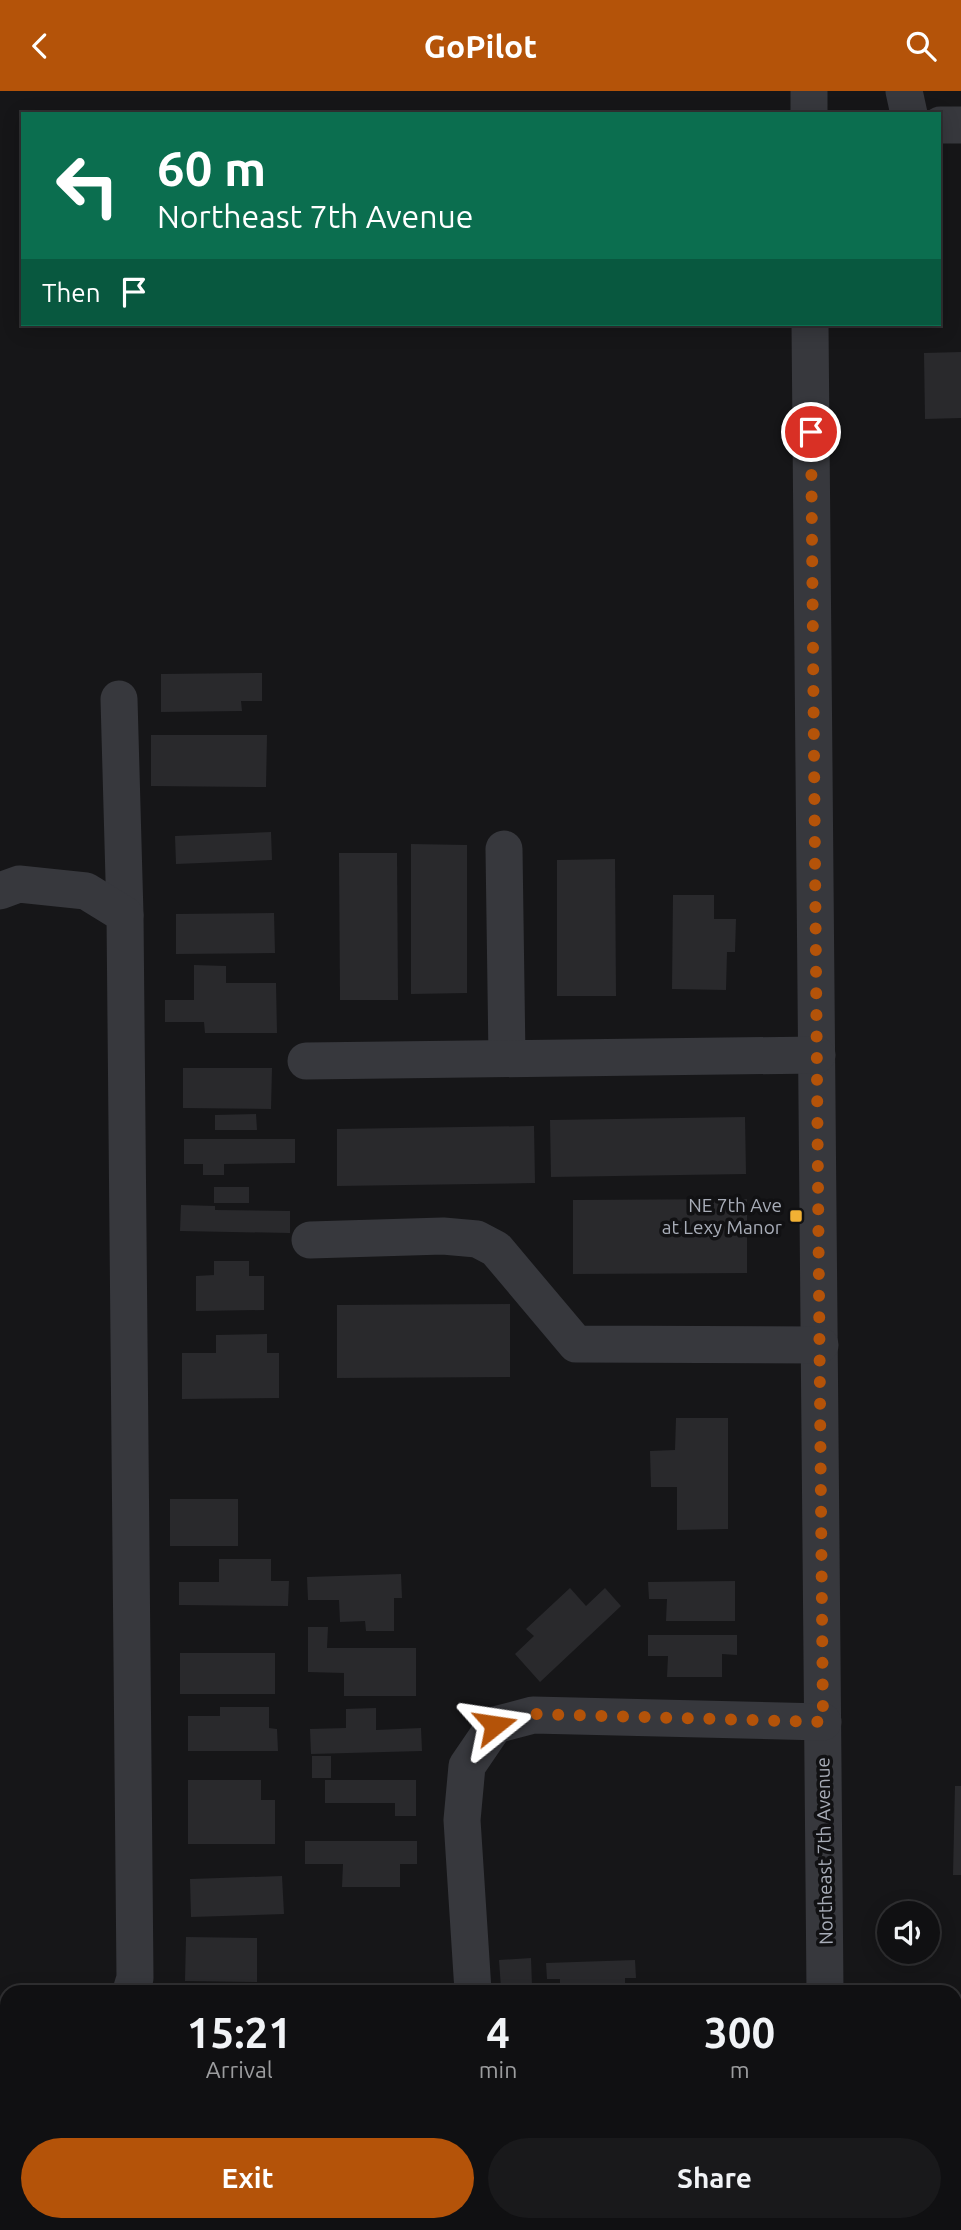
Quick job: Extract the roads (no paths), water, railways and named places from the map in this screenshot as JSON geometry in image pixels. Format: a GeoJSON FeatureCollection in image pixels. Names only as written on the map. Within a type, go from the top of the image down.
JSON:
{"type":"FeatureCollection","features":[{"type":"Feature","properties":{"kind":"street"},"geometry":{"type":"LineString","coordinates":[[808,91],[809,112]]}},
{"type":"Feature","properties":{"kind":"street"},"geometry":{"type":"LineString","coordinates":[[904,91],[909,112]]}},
{"type":"Feature","properties":{"kind":"street"},"geometry":{"type":"LineString","coordinates":[[941,125],[961,125]]}},
{"type":"Feature","properties":{"kind":"street","name":"Northeast 7th Avenue"},"geometry":{"type":"LineString","coordinates":[[810,326],[825,1985]]}},
{"type":"Feature","properties":{"kind":"street"},"geometry":{"type":"LineString","coordinates":[[119,699],[125,915],[135,1978],[133,1985]]}},
{"type":"Feature","properties":{"kind":"street"},"geometry":{"type":"LineString","coordinates":[[504,849],[507,1058]]}},
{"type":"Feature","properties":{"kind":"street"},"geometry":{"type":"LineString","coordinates":[[0,891],[19,884],[86,891],[125,915]]}},
{"type":"Feature","properties":{"kind":"street"},"geometry":{"type":"LineString","coordinates":[[306,1061],[817,1055]]}},
{"type":"Feature","properties":{"kind":"street"},"geometry":{"type":"LineString","coordinates":[[310,1240],[443,1236],[477,1239],[496,1249],[576,1345],[820,1345]]}},
{"type":"Feature","properties":{"kind":"street"},"geometry":{"type":"LineString","coordinates":[[473,1985],[462,1820],[467,1766],[495,1725],[533,1714],[823,1722]]}},
{"type":"Feature","properties":{"kind":"place","name":"NE 7th Ave at Lexy Manor"},"geometry":{"type":"Point","coordinates":[796,1216]}}]}
